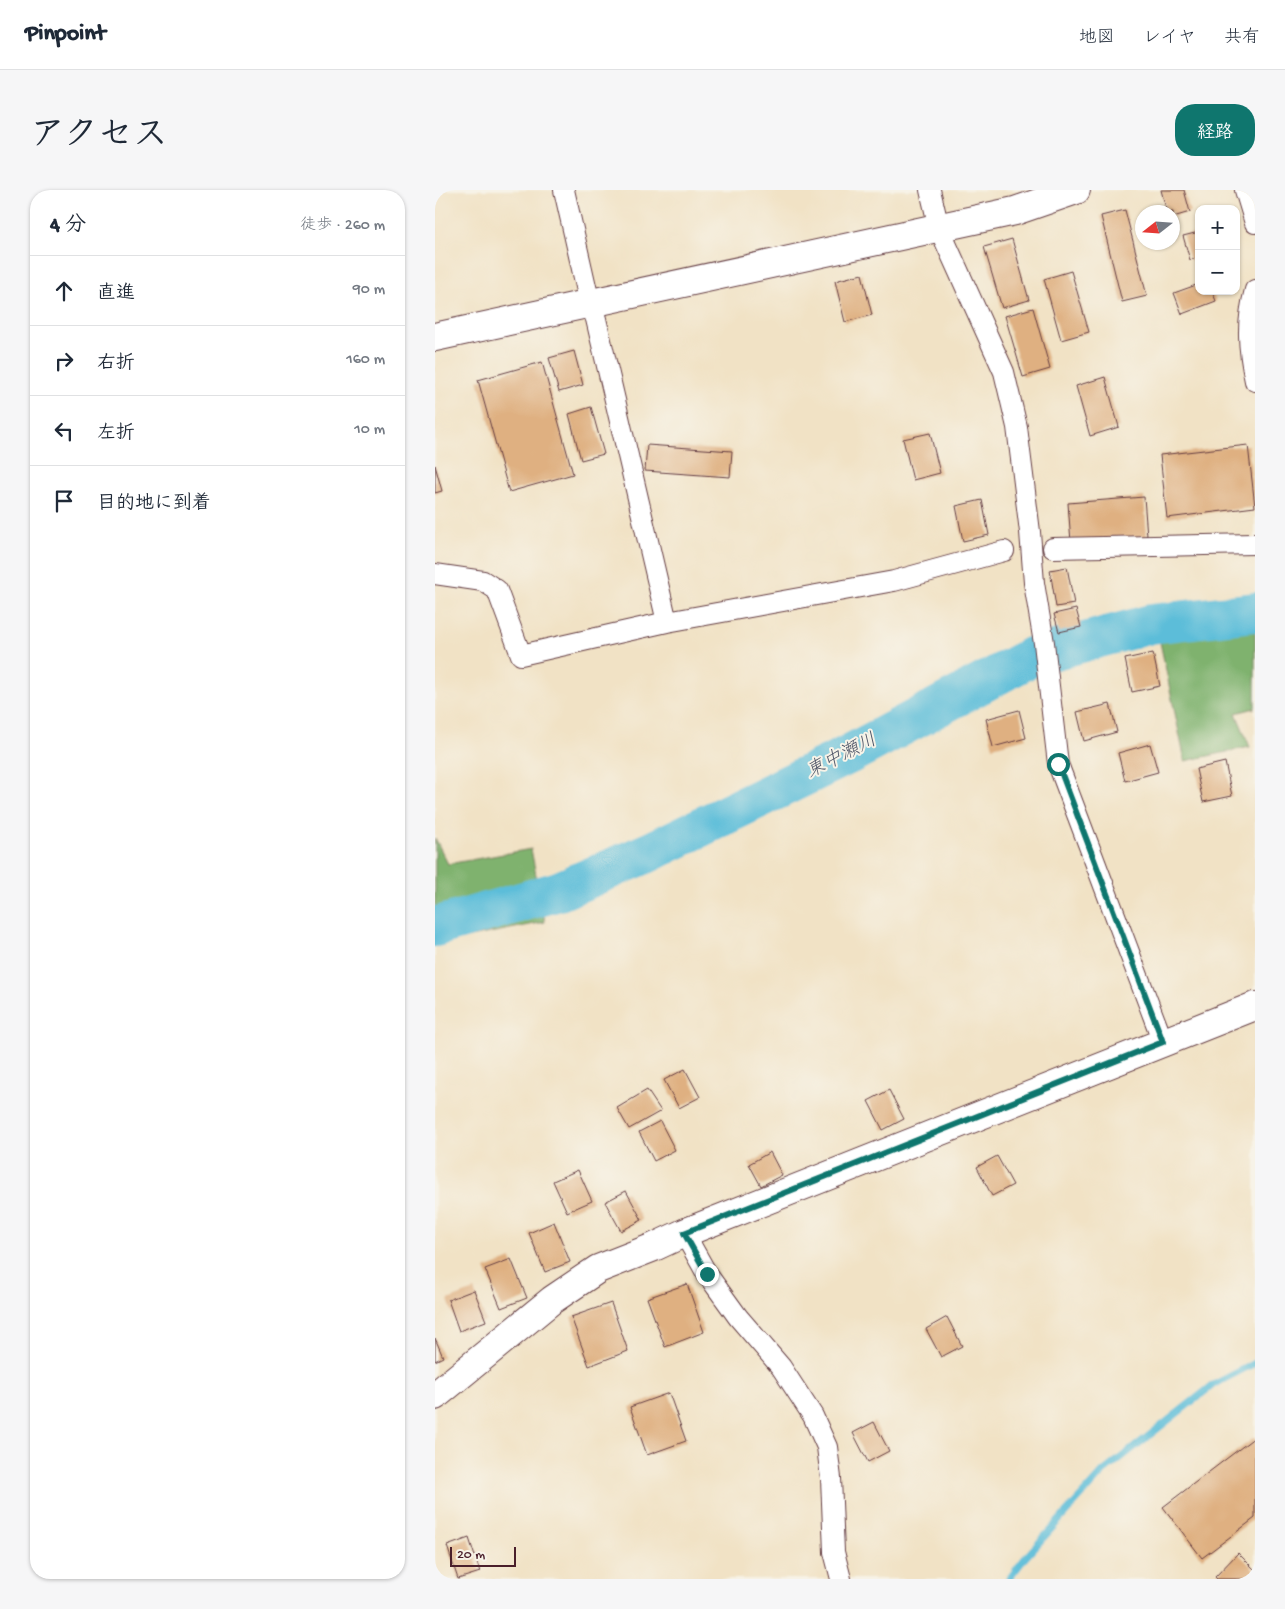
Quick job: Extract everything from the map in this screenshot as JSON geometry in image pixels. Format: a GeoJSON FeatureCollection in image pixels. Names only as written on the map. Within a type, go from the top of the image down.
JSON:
{"type":"FeatureCollection","features":[{"type":"Feature","properties":{"kind":"street"},"geometry":{"type":"LineString","coordinates":[[565,190],[590,304],[596,319],[667,622]]}},
{"type":"Feature","properties":{"kind":"street"},"geometry":{"type":"LineString","coordinates":[[930,190],[939,228],[1004,372],[1017,427],[1058,764],[1163,1042]]}},
{"type":"Feature","properties":{"kind":"street"},"geometry":{"type":"LineString","coordinates":[[435,337],[1015,211],[1077,190]]}},
{"type":"Feature","properties":{"kind":"street"},"geometry":{"type":"LineString","coordinates":[[1245,190],[1255,223]]}},
{"type":"Feature","properties":{"kind":"street"},"geometry":{"type":"LineString","coordinates":[[1255,290],[1248,323],[1255,381]]}},
{"type":"Feature","properties":{"kind":"street"},"geometry":{"type":"LineString","coordinates":[[1053,548],[1255,544]]}},
{"type":"Feature","properties":{"kind":"street"},"geometry":{"type":"LineString","coordinates":[[435,574],[483,581],[497,590],[521,655],[667,622],[894,581],[1005,551]]}},
{"type":"Feature","properties":{"kind":"street"},"geometry":{"type":"LineString","coordinates":[[435,1396],[552,1300],[598,1269],[1255,1006]]}},
{"type":"Feature","properties":{"kind":"street"},"geometry":{"type":"LineString","coordinates":[[684,1233],[707,1274],[738,1317],[781,1367],[813,1416],[824,1439],[827,1447],[831,1478],[834,1552],[841,1579]]}},
{"type":"Feature","properties":{"kind":"green space"},"geometry":{"type":"Polygon","coordinates":[[[1255,626],[1255,708],[1236,713],[1250,747],[1185,761],[1160,642],[1255,626]]]}},
{"type":"Feature","properties":{"kind":"green space"},"geometry":{"type":"Polygon","coordinates":[[[435,838],[448,864],[531,849],[545,922],[435,944],[435,838]]]}},
{"type":"Feature","properties":{"kind":"building"},"geometry":{"type":"Polygon","coordinates":[[[1161,190],[1184,190],[1190,212],[1180,215],[1180,205],[1165,205],[1161,190]]]}},
{"type":"Feature","properties":{"kind":"building"},"geometry":{"type":"Polygon","coordinates":[[[1125,210],[1147,296],[1122,302],[1101,216],[1125,210]]]}},
{"type":"Feature","properties":{"kind":"building"},"geometry":{"type":"Polygon","coordinates":[[[1195,233],[1195,258],[1190,260],[1183,236],[1195,233]]]}},
{"type":"Feature","properties":{"kind":"building"},"geometry":{"type":"Polygon","coordinates":[[[1012,239],[1029,300],[1002,308],[984,247],[1012,239]]]}},
{"type":"Feature","properties":{"kind":"building"},"geometry":{"type":"Polygon","coordinates":[[[1071,271],[1089,332],[1061,340],[1044,279],[1071,271]]]}},
{"type":"Feature","properties":{"kind":"building"},"geometry":{"type":"Polygon","coordinates":[[[862,274],[872,315],[845,322],[835,281],[862,274]]]}},
{"type":"Feature","properties":{"kind":"building"},"geometry":{"type":"Polygon","coordinates":[[[1195,285],[1195,295],[1214,295],[1216,301],[1182,314],[1174,293],[1195,285]]]}},
{"type":"Feature","properties":{"kind":"building"},"geometry":{"type":"Polygon","coordinates":[[[1033,308],[1050,369],[1023,377],[1005,316],[1033,308]]]}},
{"type":"Feature","properties":{"kind":"building"},"geometry":{"type":"Polygon","coordinates":[[[574,351],[583,385],[559,392],[549,358],[574,351]]]}},
{"type":"Feature","properties":{"kind":"building"},"geometry":{"type":"Polygon","coordinates":[[[542,362],[573,474],[509,492],[478,380],[542,362]]]}},
{"type":"Feature","properties":{"kind":"building"},"geometry":{"type":"Polygon","coordinates":[[[1105,377],[1119,427],[1090,436],[1076,386],[1105,377]]]}},
{"type":"Feature","properties":{"kind":"building"},"geometry":{"type":"Polygon","coordinates":[[[591,407],[604,454],[581,460],[569,414],[591,407]]]}},
{"type":"Feature","properties":{"kind":"building"},"geometry":{"type":"Polygon","coordinates":[[[930,433],[940,473],[913,480],[903,439],[930,433]]]}},
{"type":"Feature","properties":{"kind":"building"},"geometry":{"type":"Polygon","coordinates":[[[647,445],[732,451],[730,477],[645,471],[647,445]]]}},
{"type":"Feature","properties":{"kind":"building"},"geometry":{"type":"Polygon","coordinates":[[[1248,445],[1255,507],[1167,518],[1160,455],[1248,445]]]}},
{"type":"Feature","properties":{"kind":"building"},"geometry":{"type":"Polygon","coordinates":[[[435,465],[442,491],[435,493],[435,465]]]}},
{"type":"Feature","properties":{"kind":"building"},"geometry":{"type":"Polygon","coordinates":[[[1144,497],[1147,536],[1071,542],[1068,503],[1144,497]]]}},
{"type":"Feature","properties":{"kind":"building"},"geometry":{"type":"Polygon","coordinates":[[[982,500],[989,535],[963,541],[956,506],[982,500]]]}},
{"type":"Feature","properties":{"kind":"building"},"geometry":{"type":"Polygon","coordinates":[[[1067,567],[1074,604],[1056,607],[1050,570],[1067,567]]]}},
{"type":"Feature","properties":{"kind":"building"},"geometry":{"type":"Polygon","coordinates":[[[1076,609],[1081,627],[1059,632],[1054,614],[1076,609]]]}},
{"type":"Feature","properties":{"kind":"building"},"geometry":{"type":"Polygon","coordinates":[[[1153,653],[1160,686],[1132,692],[1125,659],[1153,653]]]}},
{"type":"Feature","properties":{"kind":"building"},"geometry":{"type":"Polygon","coordinates":[[[1110,704],[1117,732],[1084,741],[1077,712],[1110,704]]]}},
{"type":"Feature","properties":{"kind":"building"},"geometry":{"type":"Polygon","coordinates":[[[1019,710],[1026,738],[993,747],[986,719],[1019,710]]]}},
{"type":"Feature","properties":{"kind":"building"},"geometry":{"type":"Polygon","coordinates":[[[1150,744],[1158,772],[1125,781],[1118,753],[1150,744]]]}},
{"type":"Feature","properties":{"kind":"building"},"geometry":{"type":"Polygon","coordinates":[[[1225,762],[1232,796],[1203,802],[1196,769],[1225,762]]]}},
{"type":"Feature","properties":{"kind":"building"},"geometry":{"type":"Polygon","coordinates":[[[685,1069],[700,1097],[679,1108],[664,1080],[685,1069]]]}},
{"type":"Feature","properties":{"kind":"building"},"geometry":{"type":"Polygon","coordinates":[[[647,1090],[661,1111],[629,1129],[617,1108],[647,1090]]]}},
{"type":"Feature","properties":{"kind":"building"},"geometry":{"type":"Polygon","coordinates":[[[889,1090],[904,1119],[883,1130],[868,1101],[889,1090]]]}},
{"type":"Feature","properties":{"kind":"building"},"geometry":{"type":"Polygon","coordinates":[[[660,1121],[675,1150],[654,1161],[639,1132],[660,1121]]]}},
{"type":"Feature","properties":{"kind":"building"},"geometry":{"type":"Polygon","coordinates":[[[770,1152],[782,1175],[761,1186],[749,1164],[770,1152]]]}},
{"type":"Feature","properties":{"kind":"building"},"geometry":{"type":"Polygon","coordinates":[[[997,1156],[1013,1185],[992,1196],[977,1167],[997,1156]]]}},
{"type":"Feature","properties":{"kind":"building"},"geometry":{"type":"Polygon","coordinates":[[[578,1170],[592,1201],[567,1212],[553,1181],[578,1170]]]}},
{"type":"Feature","properties":{"kind":"building"},"geometry":{"type":"Polygon","coordinates":[[[626,1191],[642,1220],[621,1231],[605,1202],[626,1191]]]}},
{"type":"Feature","properties":{"kind":"building"},"geometry":{"type":"Polygon","coordinates":[[[554,1222],[570,1262],[545,1272],[529,1233],[554,1222]]]}},
{"type":"Feature","properties":{"kind":"building"},"geometry":{"type":"Polygon","coordinates":[[[511,1259],[527,1298],[501,1308],[485,1269],[511,1259]]]}},
{"type":"Feature","properties":{"kind":"building"},"geometry":{"type":"Polygon","coordinates":[[[687,1284],[704,1332],[665,1347],[647,1298],[687,1284]]]}},
{"type":"Feature","properties":{"kind":"building"},"geometry":{"type":"Polygon","coordinates":[[[474,1290],[486,1321],[459,1331],[448,1300],[474,1290]]]}},
{"type":"Feature","properties":{"kind":"building"},"geometry":{"type":"Polygon","coordinates":[[[611,1303],[628,1351],[589,1366],[571,1317],[611,1303]]]}},
{"type":"Feature","properties":{"kind":"building"},"geometry":{"type":"Polygon","coordinates":[[[947,1317],[962,1346],[941,1357],[926,1329],[947,1317]]]}},
{"type":"Feature","properties":{"kind":"building"},"geometry":{"type":"Polygon","coordinates":[[[435,1338],[443,1357],[435,1361],[435,1338]]]}},
{"type":"Feature","properties":{"kind":"building"},"geometry":{"type":"Polygon","coordinates":[[[669,1393],[686,1441],[647,1455],[630,1407],[669,1393]]]}},
{"type":"Feature","properties":{"kind":"building"},"geometry":{"type":"Polygon","coordinates":[[[874,1422],[889,1451],[868,1462],[853,1433],[874,1422]]]}},
{"type":"Feature","properties":{"kind":"building"},"geometry":{"type":"Polygon","coordinates":[[[1255,1437],[1255,1518],[1202,1558],[1163,1507],[1255,1437]]]}},
{"type":"Feature","properties":{"kind":"building"},"geometry":{"type":"Polygon","coordinates":[[[469,1538],[480,1572],[458,1579],[447,1546],[469,1538]]]}},
{"type":"Feature","properties":{"kind":"building"},"geometry":{"type":"Polygon","coordinates":[[[1238,1553],[1255,1570],[1255,1579],[1217,1579],[1215,1577],[1238,1553]]]}},
{"type":"Feature","properties":{"kind":"waterway","name":"東中瀬川"},"geometry":{"type":"LineString","coordinates":[[435,927],[559,891],[650,852],[848,755],[1033,656],[1151,624],[1255,612]]}},
{"type":"Feature","properties":{"kind":"waterway"},"geometry":{"type":"LineString","coordinates":[[1009,1579],[1025,1558],[1103,1472],[1213,1385],[1255,1363]]}},
{"type":"Feature","properties":{"kind":"route"},"geometry":{"type":"LineString","coordinates":[[707,1274],[684,1233],[1163,1042],[1058,764]]}}]}
